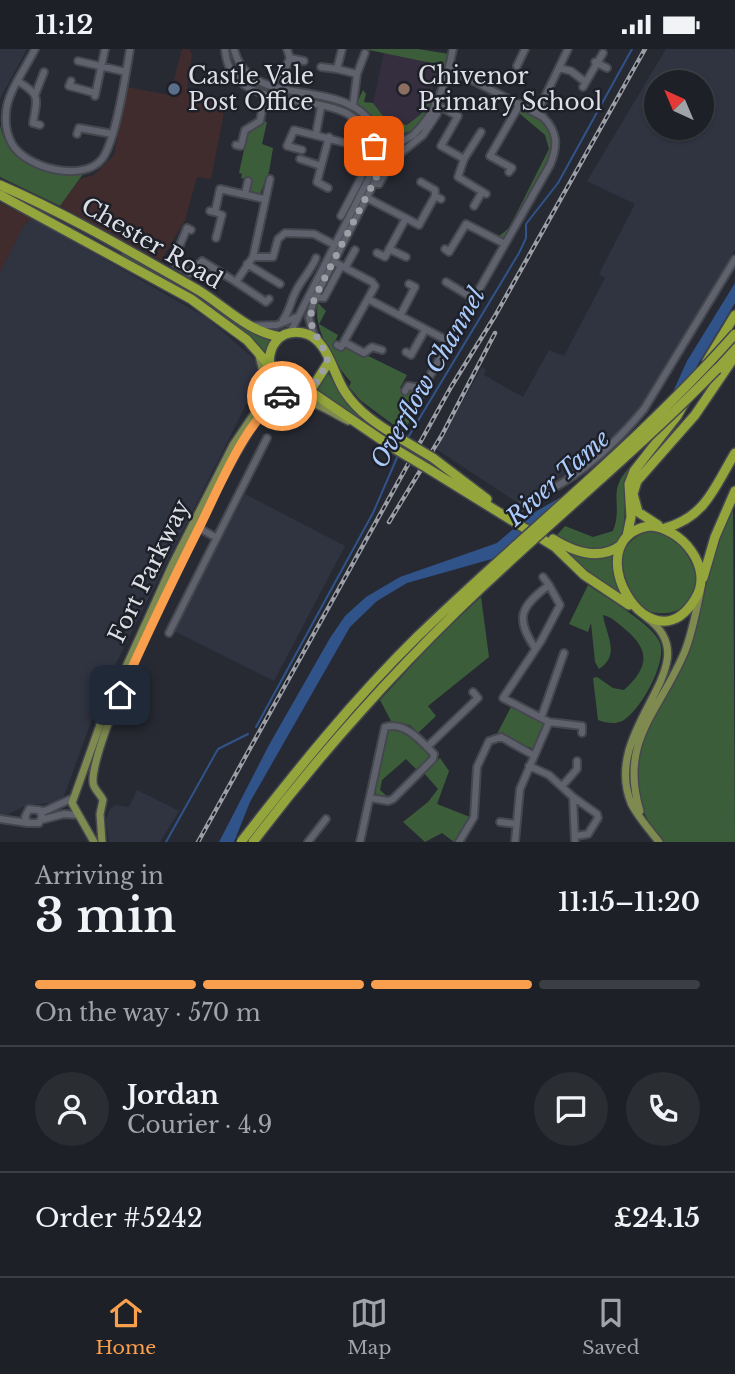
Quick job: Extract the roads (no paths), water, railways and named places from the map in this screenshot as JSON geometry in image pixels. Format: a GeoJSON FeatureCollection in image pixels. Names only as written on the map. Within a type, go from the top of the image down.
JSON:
{"type":"FeatureCollection","features":[{"type":"Feature","properties":{"kind":"highway","name":"Chester Road"},"geometry":{"type":"LineString","coordinates":[[1,188],[114,241],[206,295],[249,325],[286,335]]}},
{"type":"Feature","properties":{"kind":"highway","name":"Chester Road"},"geometry":{"type":"LineString","coordinates":[[1,188],[209,311],[247,340],[270,369]]}},
{"type":"Feature","properties":{"kind":"highway"},"geometry":{"type":"LineString","coordinates":[[114,241],[115,253],[145,273]]}},
{"type":"Feature","properties":{"kind":"highway"},"geometry":{"type":"LineString","coordinates":[[634,608],[626,597],[619,572],[618,555],[631,517],[629,484],[634,471],[677,416],[735,316]]}},
{"type":"Feature","properties":{"kind":"highway"},"geometry":{"type":"LineString","coordinates":[[328,363],[320,380],[307,389],[293,390],[280,384],[270,369],[271,349],[286,335],[303,333],[314,337],[324,349],[328,363],[350,400],[378,425],[433,458],[520,523]]}},
{"type":"Feature","properties":{"kind":"highway"},"geometry":{"type":"LineString","coordinates":[[241,842],[331,730],[415,639],[662,413],[735,334]]}},
{"type":"Feature","properties":{"kind":"highway"},"geometry":{"type":"LineString","coordinates":[[253,842],[321,756],[422,646],[507,564],[653,434],[735,347]]}},
{"type":"Feature","properties":{"kind":"highway"},"geometry":{"type":"LineString","coordinates":[[701,587],[699,568],[689,548],[663,527],[638,512],[634,494],[637,481],[695,415],[735,356]]}},
{"type":"Feature","properties":{"kind":"highway"},"geometry":{"type":"LineString","coordinates":[[307,389],[392,447],[520,523],[560,544],[595,554],[625,541],[644,527],[682,523],[699,511],[735,453]]}},
{"type":"Feature","properties":{"kind":"highway"},"geometry":{"type":"LineString","coordinates":[[543,536],[584,575],[643,615],[662,619],[679,615],[689,608],[701,587],[715,537],[735,491]]}},
{"type":"Feature","properties":{"kind":"main road"},"geometry":{"type":"LineString","coordinates":[[233,445],[258,400],[264,376],[261,360],[247,340]]}},
{"type":"Feature","properties":{"kind":"main road","name":"Fort Parkway"},"geometry":{"type":"LineString","coordinates":[[76,795],[101,722],[123,671],[173,563],[233,445],[262,401],[270,369]]}},
{"type":"Feature","properties":{"kind":"main road","name":"Fort Parkway"},"geometry":{"type":"LineString","coordinates":[[102,842],[100,814],[103,802],[93,785],[95,765],[103,737],[167,590],[246,439],[272,404],[293,390]]}},
{"type":"Feature","properties":{"kind":"main road"},"geometry":{"type":"LineString","coordinates":[[246,439],[272,411],[296,400],[314,402],[378,438]]}},
{"type":"Feature","properties":{"kind":"main road"},"geometry":{"type":"LineString","coordinates":[[642,818],[632,776],[638,741],[685,651],[701,587]]}},
{"type":"Feature","properties":{"kind":"main road"},"geometry":{"type":"LineString","coordinates":[[643,615],[663,633],[670,656],[667,669],[642,715],[628,750],[627,785],[631,802],[659,842]]}},
{"type":"Feature","properties":{"kind":"main road"},"geometry":{"type":"LineString","coordinates":[[94,842],[72,806],[76,795],[87,788],[96,790]]}},
{"type":"Feature","properties":{"kind":"main road"},"geometry":{"type":"LineString","coordinates":[[79,816],[89,819],[100,814]]}},
{"type":"Feature","properties":{"kind":"street"},"geometry":{"type":"LineString","coordinates":[[35,49],[5,114],[9,136],[21,155],[65,171],[80,173],[100,162],[109,148],[130,49]]}},
{"type":"Feature","properties":{"kind":"street"},"geometry":{"type":"LineString","coordinates":[[71,81],[69,86],[95,94],[105,49]]}},
{"type":"Feature","properties":{"kind":"street"},"geometry":{"type":"LineString","coordinates":[[225,49],[234,78],[265,95],[342,111],[356,119],[382,145]]}},
{"type":"Feature","properties":{"kind":"street"},"geometry":{"type":"LineString","coordinates":[[234,49],[240,66],[260,82],[271,85],[282,83],[353,106],[366,115],[382,145],[374,183],[315,297],[309,318],[314,337]]}},
{"type":"Feature","properties":{"kind":"street"},"geometry":{"type":"LineString","coordinates":[[282,83],[290,58],[287,49]]}},
{"type":"Feature","properties":{"kind":"street"},"geometry":{"type":"LineString","coordinates":[[337,69],[342,49]]}},
{"type":"Feature","properties":{"kind":"street"},"geometry":{"type":"LineString","coordinates":[[283,320],[292,305],[295,291],[316,269],[334,244],[382,145],[414,134],[430,121],[451,69],[453,49]]}},
{"type":"Feature","properties":{"kind":"street"},"geometry":{"type":"LineString","coordinates":[[525,49],[518,63],[527,65]]}},
{"type":"Feature","properties":{"kind":"street"},"geometry":{"type":"LineString","coordinates":[[537,113],[568,49]]}},
{"type":"Feature","properties":{"kind":"street"},"geometry":{"type":"LineString","coordinates":[[353,106],[357,74],[365,53]]}},
{"type":"Feature","properties":{"kind":"street"},"geometry":{"type":"LineString","coordinates":[[559,68],[571,71],[584,84],[595,62],[603,53]]}},
{"type":"Feature","properties":{"kind":"street"},"geometry":{"type":"LineString","coordinates":[[290,58],[304,61]]}},
{"type":"Feature","properties":{"kind":"street"},"geometry":{"type":"LineString","coordinates":[[79,61],[126,72]]}},
{"type":"Feature","properties":{"kind":"street"},"geometry":{"type":"LineString","coordinates":[[595,62],[607,68]]}},
{"type":"Feature","properties":{"kind":"street"},"geometry":{"type":"LineString","coordinates":[[232,73],[240,66]]}},
{"type":"Feature","properties":{"kind":"street"},"geometry":{"type":"LineString","coordinates":[[321,67],[357,74]]}},
{"type":"Feature","properties":{"kind":"street"},"geometry":{"type":"LineString","coordinates":[[405,391],[408,386],[423,388],[555,153],[553,129],[537,113],[451,69]]}},
{"type":"Feature","properties":{"kind":"street"},"geometry":{"type":"LineString","coordinates":[[40,125],[33,123],[36,95],[44,72]]}},
{"type":"Feature","properties":{"kind":"street"},"geometry":{"type":"LineString","coordinates":[[240,80],[246,73]]}},
{"type":"Feature","properties":{"kind":"street"},"geometry":{"type":"LineString","coordinates":[[19,82],[36,95]]}},
{"type":"Feature","properties":{"kind":"street"},"geometry":{"type":"LineString","coordinates":[[236,145],[241,146],[245,130],[260,121],[265,95]]}},
{"type":"Feature","properties":{"kind":"street"},"geometry":{"type":"LineString","coordinates":[[435,104],[457,116],[441,146],[464,159]]}},
{"type":"Feature","properties":{"kind":"street"},"geometry":{"type":"LineString","coordinates":[[509,171],[512,168],[491,156],[520,104]]}},
{"type":"Feature","properties":{"kind":"street"},"geometry":{"type":"LineString","coordinates":[[316,134],[321,107]]}},
{"type":"Feature","properties":{"kind":"street"},"geometry":{"type":"LineString","coordinates":[[374,183],[379,184],[392,160],[437,114]]}},
{"type":"Feature","properties":{"kind":"street"},"geometry":{"type":"LineString","coordinates":[[77,134],[79,128],[113,134]]}},
{"type":"Feature","properties":{"kind":"street"},"geometry":{"type":"LineString","coordinates":[[302,150],[284,144],[294,130],[358,146]]}},
{"type":"Feature","properties":{"kind":"street"},"geometry":{"type":"LineString","coordinates":[[474,206],[484,193],[458,177],[464,159],[481,132]]}},
{"type":"Feature","properties":{"kind":"street"},"geometry":{"type":"LineString","coordinates":[[328,188],[317,182],[329,137]]}},
{"type":"Feature","properties":{"kind":"street"},"geometry":{"type":"LineString","coordinates":[[359,137],[358,146],[365,165]]}},
{"type":"Feature","properties":{"kind":"street"},"geometry":{"type":"LineString","coordinates":[[300,159],[321,166]]}},
{"type":"Feature","properties":{"kind":"street"},"geometry":{"type":"LineString","coordinates":[[341,216],[361,178]]}},
{"type":"Feature","properties":{"kind":"street"},"geometry":{"type":"LineString","coordinates":[[236,282],[250,261],[270,179]]}},
{"type":"Feature","properties":{"kind":"street"},"geometry":{"type":"LineString","coordinates":[[245,194],[248,181]]}},
{"type":"Feature","properties":{"kind":"street"},"geometry":{"type":"LineString","coordinates":[[367,198],[419,225],[438,198],[435,190],[421,182]]}},
{"type":"Feature","properties":{"kind":"street"},"geometry":{"type":"LineString","coordinates":[[216,238],[222,215],[212,211],[220,189],[264,199]]}},
{"type":"Feature","properties":{"kind":"street"},"geometry":{"type":"LineString","coordinates":[[349,197],[357,201]]}},
{"type":"Feature","properties":{"kind":"street"},"geometry":{"type":"LineString","coordinates":[[377,253],[385,257],[405,218]]}},
{"type":"Feature","properties":{"kind":"street"},"geometry":{"type":"LineString","coordinates":[[445,249],[449,252],[466,224],[505,244]]}},
{"type":"Feature","properties":{"kind":"street"},"geometry":{"type":"LineString","coordinates":[[279,227],[289,232],[314,234],[334,244]]}},
{"type":"Feature","properties":{"kind":"street"},"geometry":{"type":"LineString","coordinates":[[191,230],[187,228],[173,262],[190,273],[202,261],[266,302],[269,299]]}},
{"type":"Feature","properties":{"kind":"street"},"geometry":{"type":"LineString","coordinates":[[250,261],[271,258],[275,254],[278,239],[289,232]]}},
{"type":"Feature","properties":{"kind":"street"},"geometry":{"type":"LineString","coordinates":[[389,249],[406,257]]}},
{"type":"Feature","properties":{"kind":"street"},"geometry":{"type":"LineString","coordinates":[[315,297],[324,298],[355,250]]}},
{"type":"Feature","properties":{"kind":"street"},"geometry":{"type":"LineString","coordinates":[[286,335],[297,317],[316,269],[316,258]]}},
{"type":"Feature","properties":{"kind":"street"},"geometry":{"type":"LineString","coordinates":[[512,516],[527,500],[571,477],[629,427],[644,409],[735,259]]}},
{"type":"Feature","properties":{"kind":"street"},"geometry":{"type":"LineString","coordinates":[[250,261],[295,291]]}},
{"type":"Feature","properties":{"kind":"street"},"geometry":{"type":"LineString","coordinates":[[334,262],[374,283],[368,299],[340,344],[364,353],[372,347],[382,350]]}},
{"type":"Feature","properties":{"kind":"street"},"geometry":{"type":"LineString","coordinates":[[316,269],[324,273],[334,262]]}},
{"type":"Feature","properties":{"kind":"street"},"geometry":{"type":"LineString","coordinates":[[446,282],[474,299]]}},
{"type":"Feature","properties":{"kind":"street"},"geometry":{"type":"LineString","coordinates":[[400,316],[415,287],[409,284]]}},
{"type":"Feature","properties":{"kind":"street"},"geometry":{"type":"LineString","coordinates":[[368,299],[450,342]]}},
{"type":"Feature","properties":{"kind":"street"},"geometry":{"type":"LineString","coordinates":[[249,325],[277,325],[297,317]]}},
{"type":"Feature","properties":{"kind":"street"},"geometry":{"type":"LineString","coordinates":[[406,352],[411,355],[425,330]]}},
{"type":"Feature","properties":{"kind":"street"},"geometry":{"type":"LineString","coordinates":[[169,633],[267,438]]}},
{"type":"Feature","properties":{"kind":"street"},"geometry":{"type":"LineString","coordinates":[[199,529],[218,538]]}},
{"type":"Feature","properties":{"kind":"street"},"geometry":{"type":"LineString","coordinates":[[543,577],[560,605],[536,648],[502,698],[549,722],[582,726],[582,733]]}},
{"type":"Feature","properties":{"kind":"street"},"geometry":{"type":"LineString","coordinates":[[536,648],[522,629],[523,617],[529,601],[549,585]]}},
{"type":"Feature","properties":{"kind":"street"},"geometry":{"type":"LineString","coordinates":[[541,718],[564,653]]}},
{"type":"Feature","properties":{"kind":"street"},"geometry":{"type":"LineString","coordinates":[[427,747],[478,698],[473,692]]}},
{"type":"Feature","properties":{"kind":"street"},"geometry":{"type":"LineString","coordinates":[[515,842],[520,789],[549,722]]}},
{"type":"Feature","properties":{"kind":"street"},"geometry":{"type":"LineString","coordinates":[[360,842],[380,745],[388,725],[412,732],[434,754],[433,759],[393,799],[388,801],[371,798]]}},
{"type":"Feature","properties":{"kind":"street"},"geometry":{"type":"LineString","coordinates":[[459,842],[474,817],[477,767],[489,741],[501,737],[533,755]]}},
{"type":"Feature","properties":{"kind":"street"},"geometry":{"type":"LineString","coordinates":[[564,785],[577,769],[577,761]]}},
{"type":"Feature","properties":{"kind":"street"},"geometry":{"type":"LineString","coordinates":[[529,766],[564,785],[573,797],[597,814],[598,818],[588,834],[576,839],[573,797]]}},
{"type":"Feature","properties":{"kind":"street"},"geometry":{"type":"LineString","coordinates":[[12,820],[27,810],[52,809],[76,795]]}},
{"type":"Feature","properties":{"kind":"street"},"geometry":{"type":"LineString","coordinates":[[27,810],[25,817],[28,823]]}},
{"type":"Feature","properties":{"kind":"street"},"geometry":{"type":"LineString","coordinates":[[39,810],[41,820]]}},
{"type":"Feature","properties":{"kind":"street"},"geometry":{"type":"LineString","coordinates":[[0,819],[34,825],[58,814],[79,816]]}},
{"type":"Feature","properties":{"kind":"street"},"geometry":{"type":"LineString","coordinates":[[308,842],[322,820]]}},
{"type":"Feature","properties":{"kind":"street"},"geometry":{"type":"LineString","coordinates":[[500,823],[516,824]]}},
{"type":"Feature","properties":{"kind":"water"},"geometry":{"type":"Polygon","coordinates":[[[735,283],[735,303],[675,402],[658,422],[499,557],[407,583],[377,601],[350,627],[250,802],[234,842],[219,842],[269,745],[345,616],[366,597],[400,577],[497,543],[528,516],[568,493],[637,432],[672,394],[687,361],[735,283]]]}},
{"type":"Feature","properties":{"kind":"waterway","name":"Overflow Channel"},"geometry":{"type":"LineString","coordinates":[[407,439],[519,253],[526,238],[526,224],[558,183],[632,49]]}},
{"type":"Feature","properties":{"kind":"waterway","name":"Overflow Channel"},"geometry":{"type":"LineString","coordinates":[[256,727],[373,513],[399,453]]}},
{"type":"Feature","properties":{"kind":"waterway","name":"Overflow Channel"},"geometry":{"type":"LineString","coordinates":[[166,842],[218,749],[248,734]]}},
{"type":"Feature","properties":{"kind":"railway"},"geometry":{"type":"LineString","coordinates":[[198,842],[451,387],[495,316],[645,49]]}},
{"type":"Feature","properties":{"kind":"railway"},"geometry":{"type":"LineString","coordinates":[[389,522],[442,435],[495,333]]}},
{"type":"Feature","properties":{"kind":"place","name":"Castle Vale Post Office"},"geometry":{"type":"Point","coordinates":[174,89]}},
{"type":"Feature","properties":{"kind":"place","name":"Chivenor Primary School"},"geometry":{"type":"Point","coordinates":[404,89]}},
{"type":"Feature","properties":{"kind":"water label","name":"River Tame"},"geometry":{"type":"Point","coordinates":[558,478]}}]}
